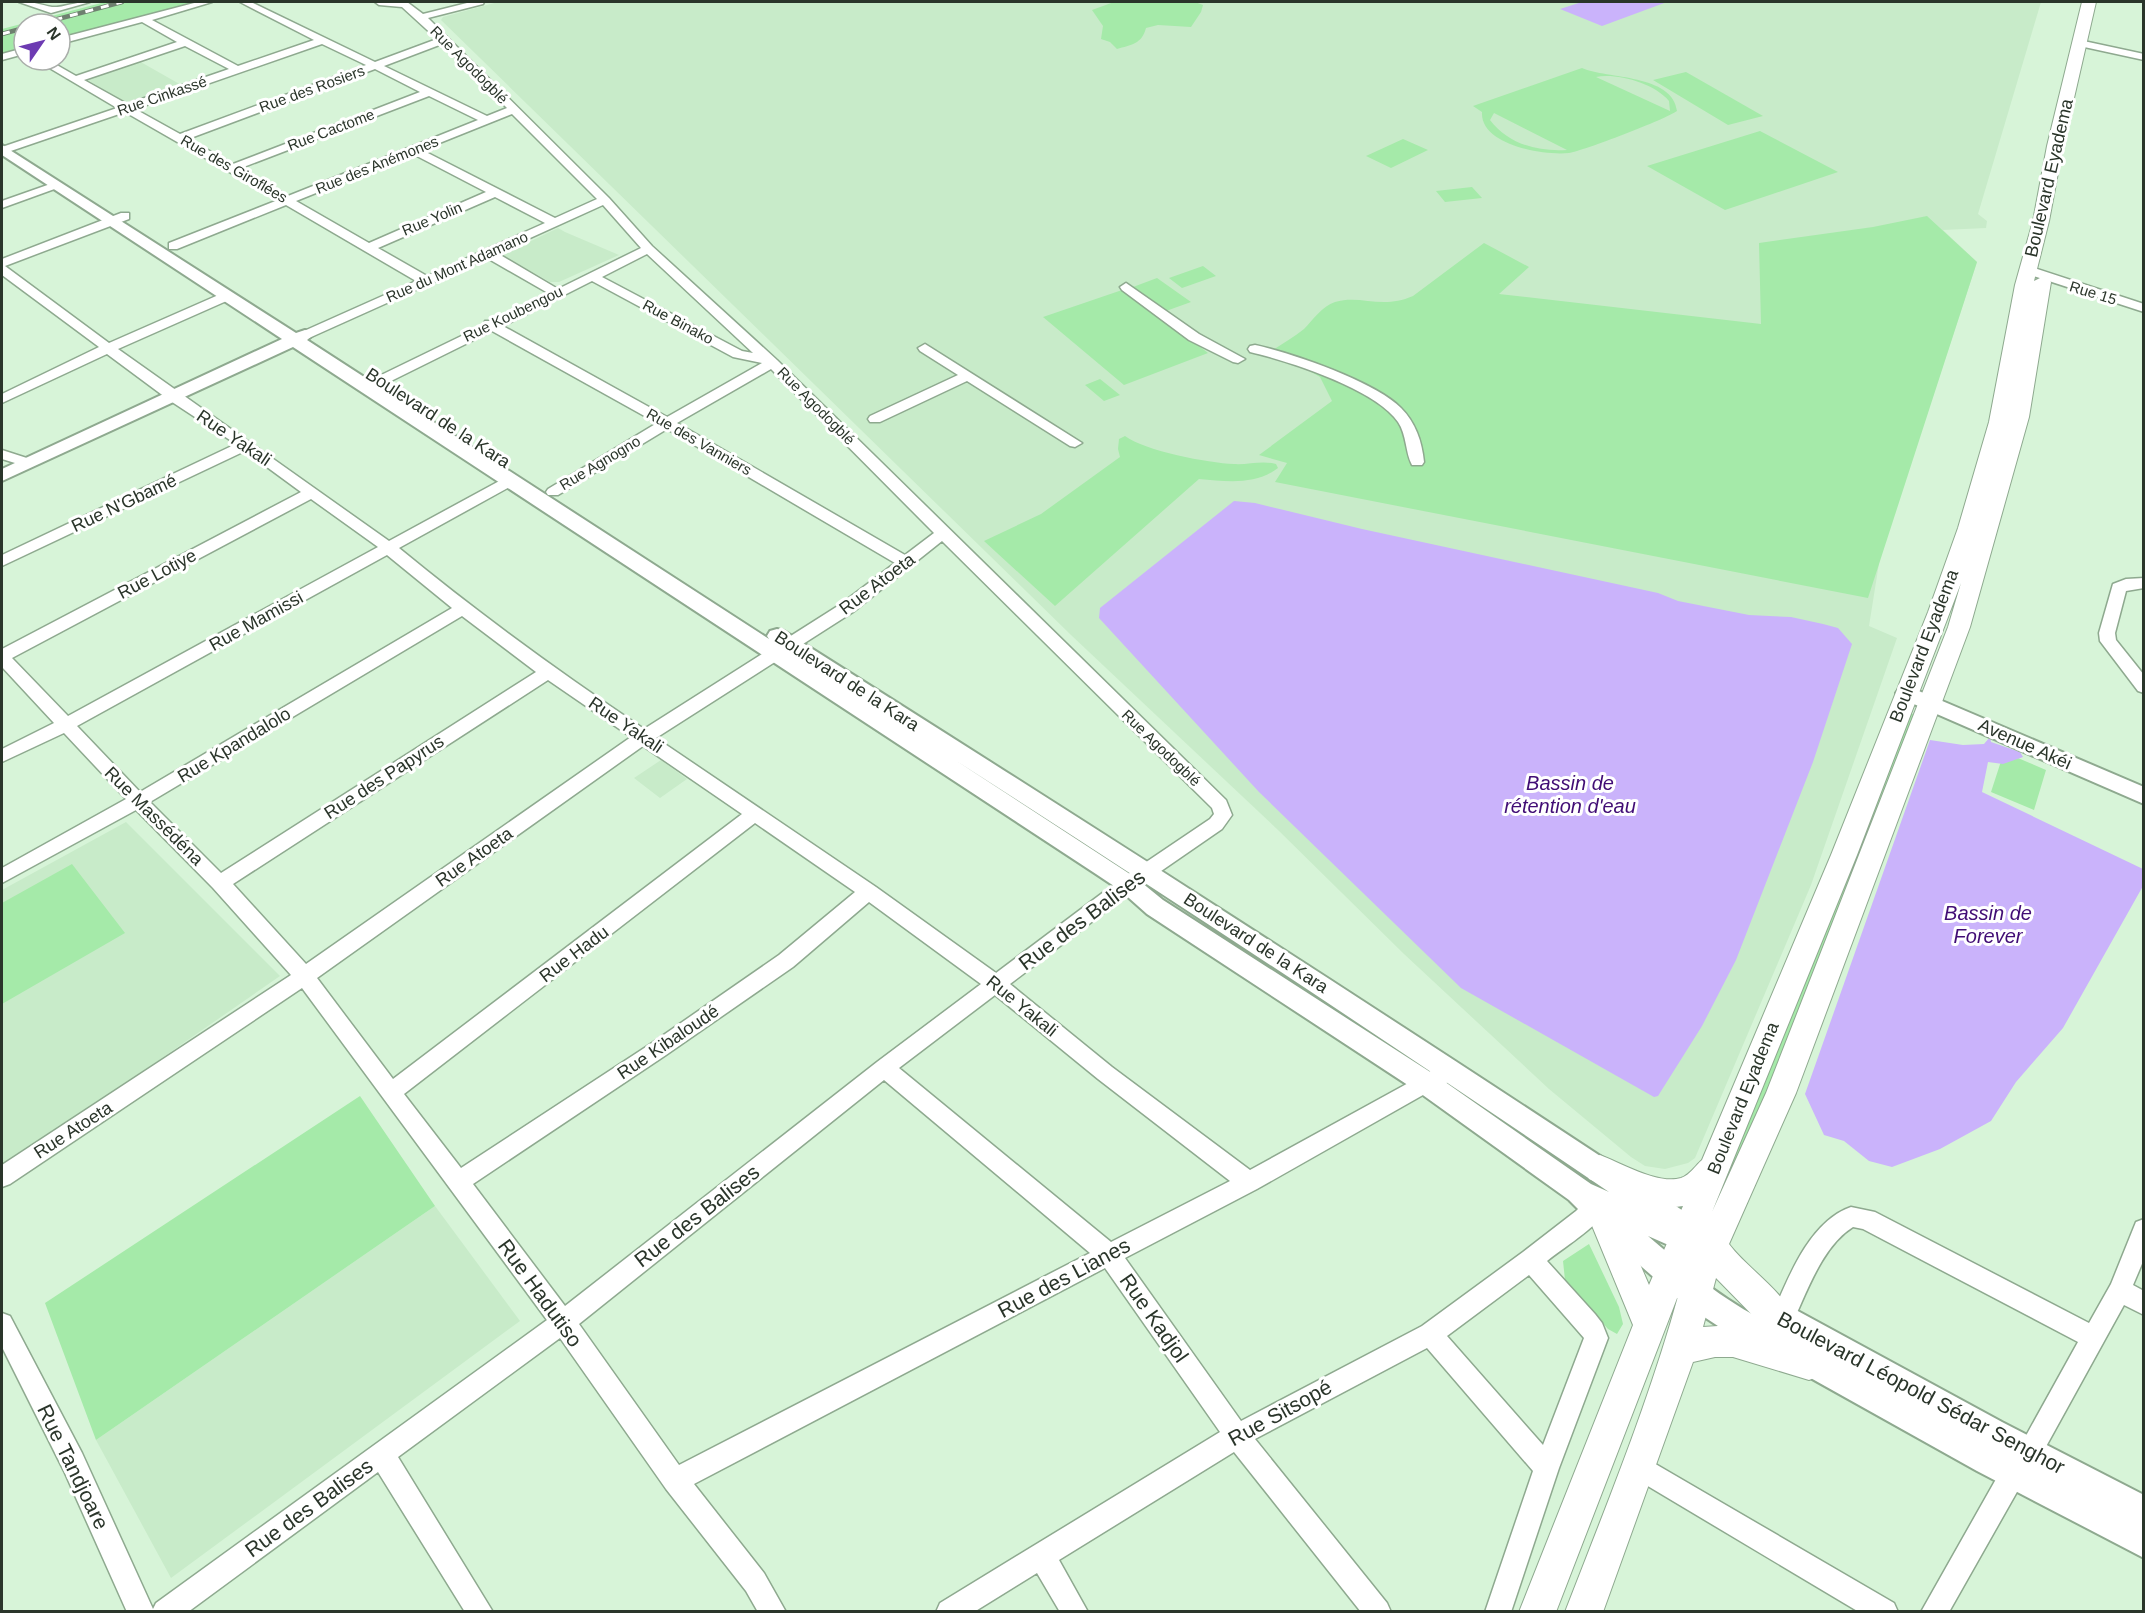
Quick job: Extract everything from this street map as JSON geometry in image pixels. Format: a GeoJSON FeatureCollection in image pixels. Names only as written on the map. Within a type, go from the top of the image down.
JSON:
{"type":"FeatureCollection","features":[{"type":"Feature","properties":{"kind":"highway"},"geometry":{"type":"LineString","coordinates":[[1584,1611],[1640,1467],[1681,1348],[1693,1257],[1780,1093],[1919,697],[1959,627],[2019,417],[2035,274],[2086,42],[2089,2]]}},
{"type":"Feature","properties":{"kind":"highway"},"geometry":{"type":"LineString","coordinates":[[2086,42],[2101,2]]}},
{"type":"Feature","properties":{"kind":"highway","name":"Boulevard Eyadema"},"geometry":{"type":"LineString","coordinates":[[1538,1611],[1650,1326],[1693,1257],[1714,1167],[1844,855],[1919,697]]}},
{"type":"Feature","properties":{"kind":"highway"},"geometry":{"type":"LineString","coordinates":[[1600,1169],[1647,1188],[1669,1193],[1686,1191],[1698,1185],[1714,1167]]}},
{"type":"Feature","properties":{"kind":"highway"},"geometry":{"type":"LineString","coordinates":[[1595,1204],[1650,1326]]}},
{"type":"Feature","properties":{"kind":"highway"},"geometry":{"type":"LineString","coordinates":[[1693,1257],[1730,1271],[1780,1328]]}},
{"type":"Feature","properties":{"kind":"highway"},"geometry":{"type":"LineString","coordinates":[[1681,1348],[1715,1341],[1733,1341],[1809,1364]]}},
{"type":"Feature","properties":{"kind":"main road","name":"Boulevard de la Kara"},"geometry":{"type":"LineString","coordinates":[[9,146],[56,185],[173,246],[503,485],[1150,869],[1600,1169],[1693,1257]]}},
{"type":"Feature","properties":{"kind":"main road","name":"Boulevard de la Kara"},"geometry":{"type":"LineString","coordinates":[[9,146],[118,218],[227,296],[384,379],[556,490],[1121,889],[1155,907],[1430,1085],[1595,1204],[1693,1257]]}},
{"type":"Feature","properties":{"kind":"main road"},"geometry":{"type":"LineString","coordinates":[[2,476],[301,337]]}},
{"type":"Feature","properties":{"kind":"main road","name":"Avenue Akéi"},"geometry":{"type":"LineString","coordinates":[[1919,697],[2144,796]]}},
{"type":"Feature","properties":{"kind":"main road","name":"Boulevard de la Kara"},"geometry":{"type":"LineString","coordinates":[[1595,1204],[1693,1257]]}},
{"type":"Feature","properties":{"kind":"main road"},"geometry":{"type":"LineString","coordinates":[[1693,1257],[1731,1318],[1780,1328]]}},
{"type":"Feature","properties":{"kind":"main road","name":"Boulevard Léopold Sédar Senghor"},"geometry":{"type":"LineString","coordinates":[[1780,1328],[1809,1364],[2021,1463],[2144,1512]]}},
{"type":"Feature","properties":{"kind":"main road","name":"Boulevard Léopold Sédar Senghor"},"geometry":{"type":"LineString","coordinates":[[1780,1328],[2021,1463],[2144,1542]]}},
{"type":"Feature","properties":{"kind":"street"},"geometry":{"type":"LineString","coordinates":[[24,2],[38,3],[51,10],[85,2]]}},
{"type":"Feature","properties":{"kind":"street"},"geometry":{"type":"LineString","coordinates":[[72,38],[207,2]]}},
{"type":"Feature","properties":{"kind":"street"},"geometry":{"type":"LineString","coordinates":[[244,2],[487,120]]}},
{"type":"Feature","properties":{"kind":"street"},"geometry":{"type":"LineString","coordinates":[[379,2],[403,3]]}},
{"type":"Feature","properties":{"kind":"street"},"geometry":{"type":"LineString","coordinates":[[421,17],[480,2]]}},
{"type":"Feature","properties":{"kind":"street","name":"Rue Agodogblé"},"geometry":{"type":"LineString","coordinates":[[403,3],[421,17],[605,200],[648,249],[770,361],[944,532],[1220,805],[1223,814]]}},
{"type":"Feature","properties":{"kind":"street"},"geometry":{"type":"LineString","coordinates":[[141,18],[238,70]]}},
{"type":"Feature","properties":{"kind":"street","name":"Rue Cinkassé"},"geometry":{"type":"LineString","coordinates":[[9,146],[323,40]]}},
{"type":"Feature","properties":{"kind":"street","name":"Rue des Rosiers"},"geometry":{"type":"LineString","coordinates":[[180,138],[444,40]]}},
{"type":"Feature","properties":{"kind":"street"},"geometry":{"type":"LineString","coordinates":[[76,79],[186,42]]}},
{"type":"Feature","properties":{"kind":"street"},"geometry":{"type":"LineString","coordinates":[[2086,42],[2144,56]]}},
{"type":"Feature","properties":{"kind":"street","name":"Rue des Giroflées"},"geometry":{"type":"LineString","coordinates":[[63,72],[289,200],[426,281]]}},
{"type":"Feature","properties":{"kind":"street","name":"Rue Cactome"},"geometry":{"type":"LineString","coordinates":[[232,168],[429,92]]}},
{"type":"Feature","properties":{"kind":"street","name":"Rue des Anémones"},"geometry":{"type":"LineString","coordinates":[[173,246],[514,109]]}},
{"type":"Feature","properties":{"kind":"street"},"geometry":{"type":"LineString","coordinates":[[414,150],[555,223]]}},
{"type":"Feature","properties":{"kind":"street"},"geometry":{"type":"LineString","coordinates":[[2,205],[56,185]]}},
{"type":"Feature","properties":{"kind":"street","name":"Rue Yolin"},"geometry":{"type":"LineString","coordinates":[[369,247],[496,192]]}},
{"type":"Feature","properties":{"kind":"street","name":"Rue du Mont Adamano"},"geometry":{"type":"LineString","coordinates":[[301,337],[605,200]]}},
{"type":"Feature","properties":{"kind":"street"},"geometry":{"type":"LineString","coordinates":[[2,263],[118,218]]}},
{"type":"Feature","properties":{"kind":"street","name":"Rue Koubengou"},"geometry":{"type":"LineString","coordinates":[[384,379],[490,324],[648,249]]}},
{"type":"Feature","properties":{"kind":"street"},"geometry":{"type":"LineString","coordinates":[[488,253],[556,293]]}},
{"type":"Feature","properties":{"kind":"street","name":"Rue Yakali"},"geometry":{"type":"LineString","coordinates":[[2,269],[174,397],[246,445],[389,548],[463,609],[548,672],[869,892],[996,984],[1105,1073],[1249,1182]]}},
{"type":"Feature","properties":{"kind":"street","name":"Rue 15"},"geometry":{"type":"LineString","coordinates":[[2035,274],[2144,308]]}},
{"type":"Feature","properties":{"kind":"street","name":"Rue Binako"},"geometry":{"type":"LineString","coordinates":[[591,276],[738,354],[770,361]]}},
{"type":"Feature","properties":{"kind":"street"},"geometry":{"type":"LineString","coordinates":[[1126,287],[1194,337],[1238,359]]}},
{"type":"Feature","properties":{"kind":"street"},"geometry":{"type":"LineString","coordinates":[[2,399],[108,348],[227,296]]}},
{"type":"Feature","properties":{"kind":"street","name":"Rue des Vanniers"},"geometry":{"type":"LineString","coordinates":[[490,324],[667,423],[907,563]]}},
{"type":"Feature","properties":{"kind":"street"},"geometry":{"type":"LineString","coordinates":[[925,348],[1075,443]]}},
{"type":"Feature","properties":{"kind":"street"},"geometry":{"type":"LineString","coordinates":[[1255,349],[1281,353],[1296,359],[1395,407],[1411,429],[1417,462]]}},
{"type":"Feature","properties":{"kind":"street","name":"Rue Agnogno"},"geometry":{"type":"LineString","coordinates":[[556,490],[770,361]]}},
{"type":"Feature","properties":{"kind":"street"},"geometry":{"type":"LineString","coordinates":[[875,419],[968,375]]}},
{"type":"Feature","properties":{"kind":"street","name":"Rue N'Gbamé"},"geometry":{"type":"LineString","coordinates":[[2,561],[246,445]]}},
{"type":"Feature","properties":{"kind":"street"},"geometry":{"type":"LineString","coordinates":[[2,454],[28,463]]}},
{"type":"Feature","properties":{"kind":"street","name":"Rue Mamissi"},"geometry":{"type":"LineString","coordinates":[[2,756],[65,725],[503,485]]}},
{"type":"Feature","properties":{"kind":"street","name":"Rue Lotiye"},"geometry":{"type":"LineString","coordinates":[[2,657],[312,492]]}},
{"type":"Feature","properties":{"kind":"street","name":"Rue Atoeta"},"geometry":{"type":"LineString","coordinates":[[2,1177],[304,976],[644,737],[847,608],[944,532]]}},
{"type":"Feature","properties":{"kind":"street"},"geometry":{"type":"LineString","coordinates":[[2144,583],[2126,584],[2119,588],[2107,633],[2113,648],[2144,687]]}},
{"type":"Feature","properties":{"kind":"street","name":"Rue Kpandalolo"},"geometry":{"type":"LineString","coordinates":[[2,876],[138,801],[463,609]]}},
{"type":"Feature","properties":{"kind":"street","name":"Rue Massédéna"},"geometry":{"type":"LineString","coordinates":[[2,657],[138,801],[220,882],[304,976]]}},
{"type":"Feature","properties":{"kind":"street","name":"Rue des Papyrus"},"geometry":{"type":"LineString","coordinates":[[220,882],[548,672]]}},
{"type":"Feature","properties":{"kind":"street","name":"Rue Hadu"},"geometry":{"type":"LineString","coordinates":[[391,1092],[755,814]]}},
{"type":"Feature","properties":{"kind":"street","name":"Rue des Balises"},"geometry":{"type":"LineString","coordinates":[[165,1611],[563,1323],[884,1068],[1121,889],[1216,824],[1223,814]]}},
{"type":"Feature","properties":{"kind":"street","name":"Rue Kibaloudé"},"geometry":{"type":"LineString","coordinates":[[458,1182],[659,1049],[786,961],[869,892]]}},
{"type":"Feature","properties":{"kind":"street","name":"Rue Hadutiso"},"geometry":{"type":"LineString","coordinates":[[304,976],[563,1323],[675,1480],[755,1582],[773,1611]]}},
{"type":"Feature","properties":{"kind":"street","name":"Rue Kadjol"},"geometry":{"type":"LineString","coordinates":[[884,1068],[1109,1255],[1237,1436],[1378,1611]]}},
{"type":"Feature","properties":{"kind":"street","name":"Rue des Lianes"},"geometry":{"type":"LineString","coordinates":[[675,1480],[1249,1182],[1419,1087],[1430,1085],[1448,1068]]}},
{"type":"Feature","properties":{"kind":"street","name":"Rue Sitsopé"},"geometry":{"type":"LineString","coordinates":[[949,1611],[1237,1436],[1430,1334],[1532,1260],[1595,1204]]}},
{"type":"Feature","properties":{"kind":"street"},"geometry":{"type":"LineString","coordinates":[[1780,1328],[1816,1253],[1837,1224],[1851,1216],[1868,1219],[2094,1338]]}},
{"type":"Feature","properties":{"kind":"street"},"geometry":{"type":"LineString","coordinates":[[1934,1611],[2094,1338],[2120,1290],[2144,1229]]}},
{"type":"Feature","properties":{"kind":"street"},"geometry":{"type":"LineString","coordinates":[[1498,1611],[1547,1468],[1596,1338],[1587,1322],[1532,1260]]}},
{"type":"Feature","properties":{"kind":"street"},"geometry":{"type":"LineString","coordinates":[[2120,1290],[2144,1304]]}},
{"type":"Feature","properties":{"kind":"street","name":"Rue Tandjoare"},"geometry":{"type":"LineString","coordinates":[[2,1324],[73,1462],[141,1611]]}},
{"type":"Feature","properties":{"kind":"street"},"geometry":{"type":"LineString","coordinates":[[1430,1334],[1547,1468]]}},
{"type":"Feature","properties":{"kind":"street"},"geometry":{"type":"LineString","coordinates":[[382,1455],[480,1611]]}},
{"type":"Feature","properties":{"kind":"street"},"geometry":{"type":"LineString","coordinates":[[1640,1467],[1885,1611]]}},
{"type":"Feature","properties":{"kind":"street"},"geometry":{"type":"LineString","coordinates":[[1042,1556],[1075,1611]]}},
{"type":"Feature","properties":{"kind":"shaded area"},"geometry":{"type":"Polygon","coordinates":[[[498,2],[2041,2],[1978,214],[1987,221],[1986,228],[1943,230],[1977,262],[1880,557],[1869,626],[1897,638],[1811,885],[1695,1158],[1688,1163],[1665,1169],[1645,1166],[1549,1089],[1404,954],[1278,830],[1071,635],[441,20],[443,17],[498,2]]]}},
{"type":"Feature","properties":{"kind":"shaded area"},"geometry":{"type":"Polygon","coordinates":[[[139,61],[183,86],[129,106],[88,80],[139,61]]]}},
{"type":"Feature","properties":{"kind":"shaded area"},"geometry":{"type":"Polygon","coordinates":[[[558,228],[619,255],[559,282],[550,282],[502,255],[558,228]]]}},
{"type":"Feature","properties":{"kind":"shaded area"},"geometry":{"type":"Polygon","coordinates":[[[661,760],[687,779],[660,798],[634,778],[661,760]]]}},
{"type":"Feature","properties":{"kind":"shaded area"},"geometry":{"type":"Polygon","coordinates":[[[126,822],[280,976],[2,1169],[2,890],[126,822]]]}},
{"type":"Feature","properties":{"kind":"shaded area"},"geometry":{"type":"Polygon","coordinates":[[[435,1206],[520,1321],[171,1578],[96,1440],[435,1206]]]}},
{"type":"Feature","properties":{"kind":"green space"},"geometry":{"type":"Polygon","coordinates":[[[105,2],[200,2],[72,36],[72,12],[67,12],[105,2]]]}},
{"type":"Feature","properties":{"kind":"green space"},"geometry":{"type":"Polygon","coordinates":[[[1114,2],[1195,2],[1203,5],[1191,27],[1158,25],[1146,28],[1139,41],[1117,49],[1110,42],[1101,39],[1103,26],[1092,10],[1114,2]]]}},
{"type":"Feature","properties":{"kind":"green space"},"geometry":{"type":"Polygon","coordinates":[[[12,26],[12,52],[2,55],[2,29],[12,26]]]}},
{"type":"Feature","properties":{"kind":"green space"},"geometry":{"type":"Polygon","coordinates":[[[1582,68],[1652,84],[1664,90],[1673,99],[1677,111],[1590,147],[1569,153],[1558,153],[1530,150],[1502,140],[1491,133],[1484,123],[1482,112],[1473,106],[1582,68]],[[1596,77],[1670,111],[1669,101],[1645,84],[1624,78],[1596,77]],[[1494,113],[1490,120],[1515,141],[1545,150],[1567,150],[1494,113]]]}},
{"type":"Feature","properties":{"kind":"green space"},"geometry":{"type":"Polygon","coordinates":[[[1686,72],[1763,116],[1728,125],[1653,80],[1686,72]]]}},
{"type":"Feature","properties":{"kind":"green space"},"geometry":{"type":"Polygon","coordinates":[[[1760,131],[1838,172],[1725,210],[1647,166],[1760,131]]]}},
{"type":"Feature","properties":{"kind":"green space"},"geometry":{"type":"Polygon","coordinates":[[[1403,139],[1428,150],[1391,168],[1366,156],[1403,139]]]}},
{"type":"Feature","properties":{"kind":"green space"},"geometry":{"type":"Polygon","coordinates":[[[1472,187],[1482,198],[1445,202],[1436,191],[1472,187]]]}},
{"type":"Feature","properties":{"kind":"green space"},"geometry":{"type":"Polygon","coordinates":[[[1927,216],[1977,262],[1868,598],[1275,482],[1287,463],[1259,455],[1332,401],[1320,377],[1273,350],[1304,329],[1330,304],[1345,300],[1391,302],[1413,296],[1484,243],[1529,267],[1499,294],[1761,324],[1759,243],[1873,227],[1927,216]]]}},
{"type":"Feature","properties":{"kind":"green space"},"geometry":{"type":"Polygon","coordinates":[[[1203,266],[1216,276],[1182,288],[1169,278],[1203,266]]]}},
{"type":"Feature","properties":{"kind":"green space"},"geometry":{"type":"Polygon","coordinates":[[[1157,278],[1191,302],[1166,311],[1133,287],[1157,278]]]}},
{"type":"Feature","properties":{"kind":"green space"},"geometry":{"type":"Polygon","coordinates":[[[1125,289],[1208,353],[1124,385],[1043,317],[1125,289]]]}},
{"type":"Feature","properties":{"kind":"green space"},"geometry":{"type":"Polygon","coordinates":[[[1100,379],[1120,395],[1104,401],[1085,385],[1100,379]]]}},
{"type":"Feature","properties":{"kind":"green space"},"geometry":{"type":"Polygon","coordinates":[[[1125,436],[1147,447],[1193,459],[1234,464],[1271,463],[1276,464],[1278,468],[1260,478],[1250,480],[1199,479],[1055,606],[984,541],[1041,514],[1120,457],[1119,439],[1125,436]]]}},
{"type":"Feature","properties":{"kind":"green space"},"geometry":{"type":"Polygon","coordinates":[[[1910,713],[1915,715],[1773,1077],[1717,1204],[1716,1202],[1910,713]]]}},
{"type":"Feature","properties":{"kind":"green space"},"geometry":{"type":"Polygon","coordinates":[[[2004,752],[2046,770],[2034,810],[1991,792],[2004,752]]]}},
{"type":"Feature","properties":{"kind":"green space"},"geometry":{"type":"Polygon","coordinates":[[[72,864],[125,933],[2,1004],[2,903],[72,864]]]}},
{"type":"Feature","properties":{"kind":"green space"},"geometry":{"type":"Polygon","coordinates":[[[360,1096],[435,1206],[96,1440],[45,1303],[360,1096]]]}},
{"type":"Feature","properties":{"kind":"green space"},"geometry":{"type":"Polygon","coordinates":[[[1589,1244],[1619,1307],[1623,1324],[1617,1334],[1608,1329],[1565,1280],[1563,1261],[1589,1244]]]}},
{"type":"Feature","properties":{"kind":"water"},"geometry":{"type":"Polygon","coordinates":[[[1582,2],[1667,2],[1602,26],[1560,9],[1582,2]]]}},
{"type":"Feature","properties":{"kind":"water","name":"Bassin de rétention d'eau"},"geometry":{"type":"Polygon","coordinates":[[[1234,501],[1255,503],[1362,529],[1658,593],[1678,601],[1749,615],[1791,617],[1823,624],[1838,628],[1852,644],[1813,762],[1736,960],[1702,1026],[1658,1096],[1654,1097],[1461,988],[1259,792],[1099,618],[1100,608],[1234,501]]]}},
{"type":"Feature","properties":{"kind":"water","name":"Bassin de Forever"},"geometry":{"type":"Polygon","coordinates":[[[1990,737],[1991,742],[2020,752],[2023,757],[2003,764],[1988,762],[1982,792],[2143,869],[2143,886],[2063,1028],[2016,1082],[1991,1121],[1940,1149],[1892,1167],[1869,1161],[1844,1141],[1824,1135],[1805,1094],[1930,740],[1963,745],[1984,744],[1990,737]]]}},
{"type":"Feature","properties":{"kind":"railway"},"geometry":{"type":"LineString","coordinates":[[72,15],[122,2]]}},
{"type":"Feature","properties":{"kind":"railway"},"geometry":{"type":"LineString","coordinates":[[2,34],[12,31]]}}]}
